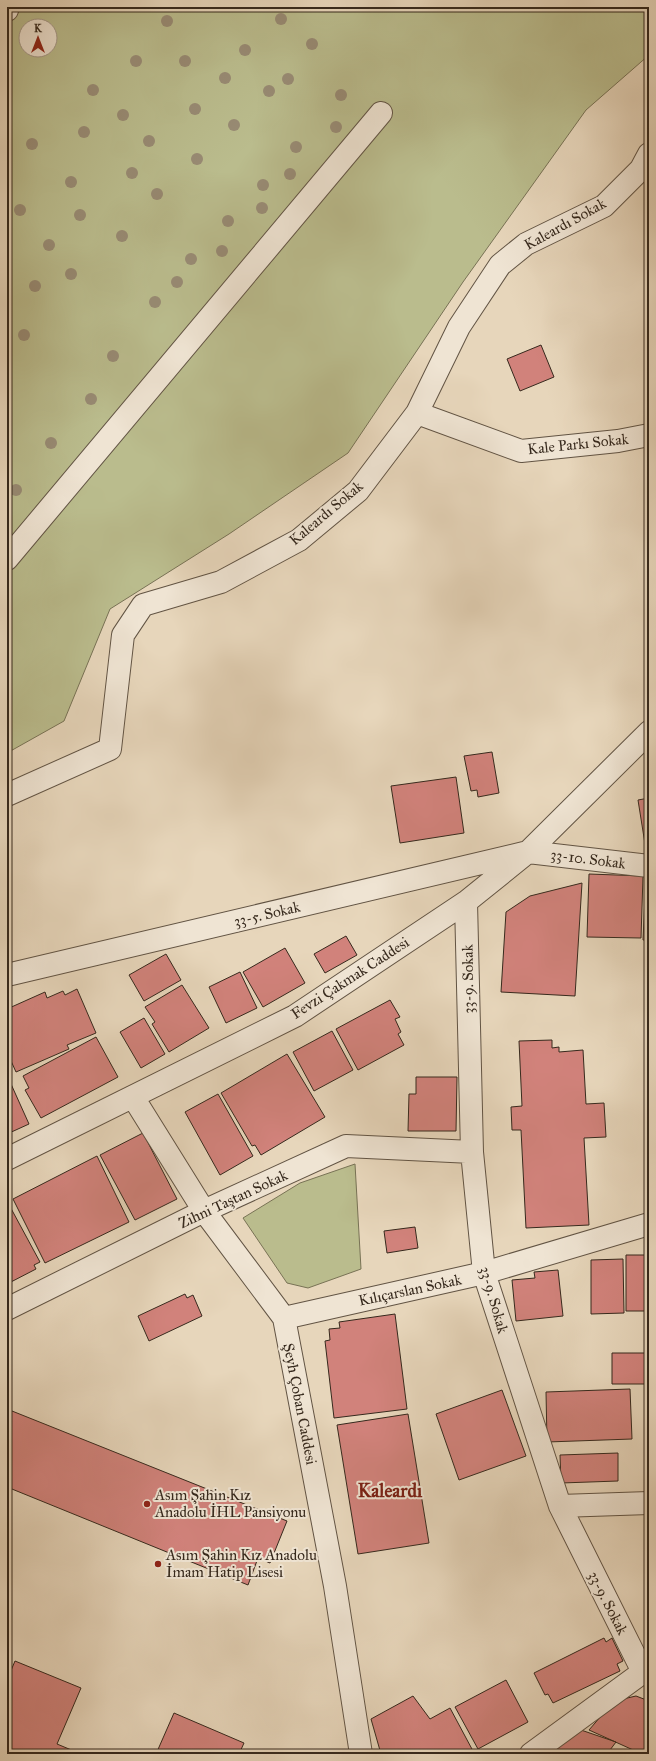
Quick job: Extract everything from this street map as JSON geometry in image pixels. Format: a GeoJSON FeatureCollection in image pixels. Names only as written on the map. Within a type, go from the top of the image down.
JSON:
{"type":"FeatureCollection","features":[{"type":"Feature","properties":{"kind":"street"},"geometry":{"type":"LineString","coordinates":[[7,559],[380,113]]}},
{"type":"Feature","properties":{"kind":"street","name":"Kaleardı Sokak"},"geometry":{"type":"LineString","coordinates":[[7,796],[110,749],[123,635],[143,606],[221,582],[298,540],[358,491],[417,413],[459,327],[500,265],[526,244],[604,206],[641,169],[649,154]]}},
{"type":"Feature","properties":{"kind":"street","name":"Kale Parkı Sokak"},"geometry":{"type":"LineString","coordinates":[[417,413],[521,451],[618,441],[649,435]]}},
{"type":"Feature","properties":{"kind":"street","name":"Fevzi Çakmak Caddesi"},"geometry":{"type":"LineString","coordinates":[[7,1159],[295,1016],[466,902],[528,852],[649,732]]}},
{"type":"Feature","properties":{"kind":"street","name":"33-10. Sokak"},"geometry":{"type":"LineString","coordinates":[[528,852],[649,866]]}},
{"type":"Feature","properties":{"kind":"street","name":"33-5. Sokak"},"geometry":{"type":"LineString","coordinates":[[7,975],[528,852]]}},
{"type":"Feature","properties":{"kind":"street","name":"33-9. Sokak"},"geometry":{"type":"LineString","coordinates":[[466,902],[472,1152],[484,1273],[560,1506],[646,1673]]}},
{"type":"Feature","properties":{"kind":"street","name":"Şeyh Çoban Caddesi"},"geometry":{"type":"LineString","coordinates":[[133,1097],[204,1211],[284,1318],[335,1586],[361,1754]]}},
{"type":"Feature","properties":{"kind":"street","name":"Zihni Taştan Sokak"},"geometry":{"type":"LineString","coordinates":[[7,1309],[204,1211],[346,1146],[472,1152]]}},
{"type":"Feature","properties":{"kind":"street","name":"Kılıçarslan Sokak"},"geometry":{"type":"LineString","coordinates":[[284,1318],[484,1273],[649,1224]]}},
{"type":"Feature","properties":{"kind":"street"},"geometry":{"type":"LineString","coordinates":[[560,1506],[649,1504]]}},
{"type":"Feature","properties":{"kind":"street"},"geometry":{"type":"LineString","coordinates":[[531,1754],[646,1673]]}},
{"type":"Feature","properties":{"kind":"green space"},"geometry":{"type":"Polygon","coordinates":[[[7,7],[649,7],[649,55],[586,110],[463,282],[348,453],[229,534],[110,609],[64,721],[7,753],[7,7]]]}},
{"type":"Feature","properties":{"kind":"green space"},"geometry":{"type":"Polygon","coordinates":[[[355,1164],[361,1269],[308,1288],[287,1283],[243,1218],[300,1183],[355,1164]]]}},
{"type":"Feature","properties":{"kind":"building"},"geometry":{"type":"Polygon","coordinates":[[[541,345],[554,377],[520,391],[507,359],[541,345]]]}},
{"type":"Feature","properties":{"kind":"building"},"geometry":{"type":"Polygon","coordinates":[[[492,752],[499,793],[478,797],[477,790],[471,791],[464,756],[492,752]]]}},
{"type":"Feature","properties":{"kind":"building"},"geometry":{"type":"Polygon","coordinates":[[[456,777],[464,833],[400,843],[391,786],[456,777]]]}},
{"type":"Feature","properties":{"kind":"building"},"geometry":{"type":"Polygon","coordinates":[[[649,798],[649,844],[645,844],[638,800],[649,798]]]}},
{"type":"Feature","properties":{"kind":"building"},"geometry":{"type":"Polygon","coordinates":[[[589,874],[643,876],[641,938],[587,937],[589,874]]]}},
{"type":"Feature","properties":{"kind":"building"},"geometry":{"type":"Polygon","coordinates":[[[646,875],[649,876],[649,940],[643,940],[646,875]]]}},
{"type":"Feature","properties":{"kind":"building"},"geometry":{"type":"Polygon","coordinates":[[[582,883],[575,996],[501,992],[506,912],[530,896],[582,883]]]}},
{"type":"Feature","properties":{"kind":"building"},"geometry":{"type":"Polygon","coordinates":[[[346,936],[357,955],[325,973],[314,954],[346,936]]]}},
{"type":"Feature","properties":{"kind":"building"},"geometry":{"type":"Polygon","coordinates":[[[285,948],[305,983],[263,1007],[243,972],[285,948]]]}},
{"type":"Feature","properties":{"kind":"building"},"geometry":{"type":"Polygon","coordinates":[[[166,954],[181,980],[144,1001],[129,975],[166,954]]]}},
{"type":"Feature","properties":{"kind":"building"},"geometry":{"type":"Polygon","coordinates":[[[240,972],[257,1008],[226,1023],[209,987],[240,972]]]}},
{"type":"Feature","properties":{"kind":"building"},"geometry":{"type":"Polygon","coordinates":[[[182,985],[209,1028],[169,1052],[152,1024],[155,1022],[145,1007],[182,985]]]}},
{"type":"Feature","properties":{"kind":"building"},"geometry":{"type":"Polygon","coordinates":[[[77,989],[96,1033],[67,1045],[69,1049],[16,1072],[7,1052],[7,1009],[45,992],[47,998],[63,991],[65,995],[77,989]]]}},
{"type":"Feature","properties":{"kind":"building"},"geometry":{"type":"Polygon","coordinates":[[[390,1000],[400,1017],[395,1019],[401,1032],[398,1034],[404,1045],[358,1070],[336,1029],[390,1000]]]}},
{"type":"Feature","properties":{"kind":"building"},"geometry":{"type":"Polygon","coordinates":[[[144,1018],[165,1054],[141,1068],[120,1032],[144,1018]]]}},
{"type":"Feature","properties":{"kind":"building"},"geometry":{"type":"Polygon","coordinates":[[[332,1031],[353,1070],[314,1091],[293,1052],[332,1031]]]}},
{"type":"Feature","properties":{"kind":"building"},"geometry":{"type":"Polygon","coordinates":[[[96,1037],[118,1077],[41,1118],[25,1090],[29,1088],[23,1076],[96,1037]]]}},
{"type":"Feature","properties":{"kind":"building"},"geometry":{"type":"Polygon","coordinates":[[[552,1040],[552,1048],[559,1047],[559,1052],[583,1050],[586,1104],[604,1103],[606,1137],[584,1138],[589,1225],[526,1228],[521,1130],[512,1130],[511,1107],[522,1106],[519,1041],[552,1040]]]}},
{"type":"Feature","properties":{"kind":"building"},"geometry":{"type":"Polygon","coordinates":[[[287,1054],[325,1117],[261,1155],[255,1145],[252,1146],[221,1093],[287,1054]]]}},
{"type":"Feature","properties":{"kind":"building"},"geometry":{"type":"Polygon","coordinates":[[[416,1077],[457,1077],[456,1131],[408,1131],[409,1094],[416,1094],[416,1077]]]}},
{"type":"Feature","properties":{"kind":"building"},"geometry":{"type":"Polygon","coordinates":[[[11,1084],[29,1124],[7,1134],[7,1086],[11,1084]]]}},
{"type":"Feature","properties":{"kind":"building"},"geometry":{"type":"Polygon","coordinates":[[[218,1094],[253,1156],[220,1175],[185,1112],[218,1094]]]}},
{"type":"Feature","properties":{"kind":"building"},"geometry":{"type":"Polygon","coordinates":[[[143,1133],[177,1199],[135,1220],[100,1155],[143,1133]]]}},
{"type":"Feature","properties":{"kind":"building"},"geometry":{"type":"Polygon","coordinates":[[[97,1156],[129,1222],[45,1263],[13,1199],[97,1156]]]}},
{"type":"Feature","properties":{"kind":"building"},"geometry":{"type":"Polygon","coordinates":[[[7,1201],[40,1262],[34,1265],[36,1269],[7,1284],[7,1201]]]}},
{"type":"Feature","properties":{"kind":"building"},"geometry":{"type":"Polygon","coordinates":[[[415,1227],[418,1248],[387,1253],[384,1231],[415,1227]]]}},
{"type":"Feature","properties":{"kind":"building"},"geometry":{"type":"Polygon","coordinates":[[[626,1255],[649,1255],[649,1311],[626,1311],[626,1255]]]}},
{"type":"Feature","properties":{"kind":"building"},"geometry":{"type":"Polygon","coordinates":[[[623,1259],[624,1313],[591,1314],[591,1260],[623,1259]]]}},
{"type":"Feature","properties":{"kind":"building"},"geometry":{"type":"Polygon","coordinates":[[[558,1270],[563,1316],[516,1321],[512,1280],[535,1278],[534,1272],[558,1270]]]}},
{"type":"Feature","properties":{"kind":"building"},"geometry":{"type":"Polygon","coordinates":[[[185,1294],[187,1298],[193,1295],[202,1316],[149,1341],[138,1316],[185,1294]]]}},
{"type":"Feature","properties":{"kind":"building"},"geometry":{"type":"Polygon","coordinates":[[[395,1314],[407,1409],[334,1418],[325,1341],[330,1340],[329,1329],[340,1328],[339,1322],[395,1314]]]}},
{"type":"Feature","properties":{"kind":"building"},"geometry":{"type":"Polygon","coordinates":[[[612,1353],[649,1353],[649,1384],[612,1384],[612,1353]]]}},
{"type":"Feature","properties":{"kind":"building"},"geometry":{"type":"Polygon","coordinates":[[[630,1389],[632,1439],[547,1442],[546,1392],[630,1389]]]}},
{"type":"Feature","properties":{"kind":"building"},"geometry":{"type":"Polygon","coordinates":[[[502,1390],[526,1456],[459,1480],[436,1414],[502,1390]]]}},
{"type":"Feature","properties":{"kind":"building","name":"Asım Şahin Kız Anadolu İHL Pansiyonu"},"geometry":{"type":"Polygon","coordinates":[[[7,1409],[287,1521],[270,1563],[258,1558],[248,1585],[7,1487],[7,1409]]]}},
{"type":"Feature","properties":{"kind":"building"},"geometry":{"type":"Polygon","coordinates":[[[408,1414],[429,1543],[358,1554],[337,1425],[408,1414]]]}},
{"type":"Feature","properties":{"kind":"building"},"geometry":{"type":"Polygon","coordinates":[[[618,1453],[618,1481],[561,1483],[560,1455],[618,1453]]]}},
{"type":"Feature","properties":{"kind":"building"},"geometry":{"type":"Polygon","coordinates":[[[646,1522],[649,1522],[649,1573],[645,1573],[646,1522]]]}},
{"type":"Feature","properties":{"kind":"building"},"geometry":{"type":"Polygon","coordinates":[[[604,1638],[606,1642],[612,1638],[623,1661],[617,1664],[620,1671],[553,1703],[548,1694],[545,1695],[534,1673],[604,1638]]]}},
{"type":"Feature","properties":{"kind":"building"},"geometry":{"type":"Polygon","coordinates":[[[15,1661],[81,1688],[57,1744],[81,1754],[7,1754],[7,1680],[15,1661]]]}},
{"type":"Feature","properties":{"kind":"building"},"geometry":{"type":"Polygon","coordinates":[[[506,1680],[528,1722],[478,1749],[455,1707],[506,1680]]]}},
{"type":"Feature","properties":{"kind":"building"},"geometry":{"type":"Polygon","coordinates":[[[413,1696],[430,1719],[450,1708],[473,1751],[468,1754],[381,1754],[371,1719],[413,1696]]]}},
{"type":"Feature","properties":{"kind":"building"},"geometry":{"type":"Polygon","coordinates":[[[636,1696],[649,1701],[649,1754],[642,1754],[589,1730],[614,1701],[636,1696]]]}},
{"type":"Feature","properties":{"kind":"building"},"geometry":{"type":"Polygon","coordinates":[[[174,1713],[244,1743],[239,1754],[156,1754],[174,1713]]]}},
{"type":"Feature","properties":{"kind":"building"},"geometry":{"type":"Polygon","coordinates":[[[578,1729],[616,1742],[607,1754],[551,1754],[578,1729]]]}},
{"type":"Feature","properties":{"kind":"place","name":"Asım Şahin Kız Anadolu İHL Pansiyonu"},"geometry":{"type":"Point","coordinates":[147,1504]}},
{"type":"Feature","properties":{"kind":"place","name":"Asım Şahin Kız Anadolu İmam Hatip Lisesi"},"geometry":{"type":"Point","coordinates":[158,1564]}},
{"type":"Feature","properties":{"kind":"district","name":"Kaleardı"},"geometry":{"type":"Point","coordinates":[390,1490]}}]}
